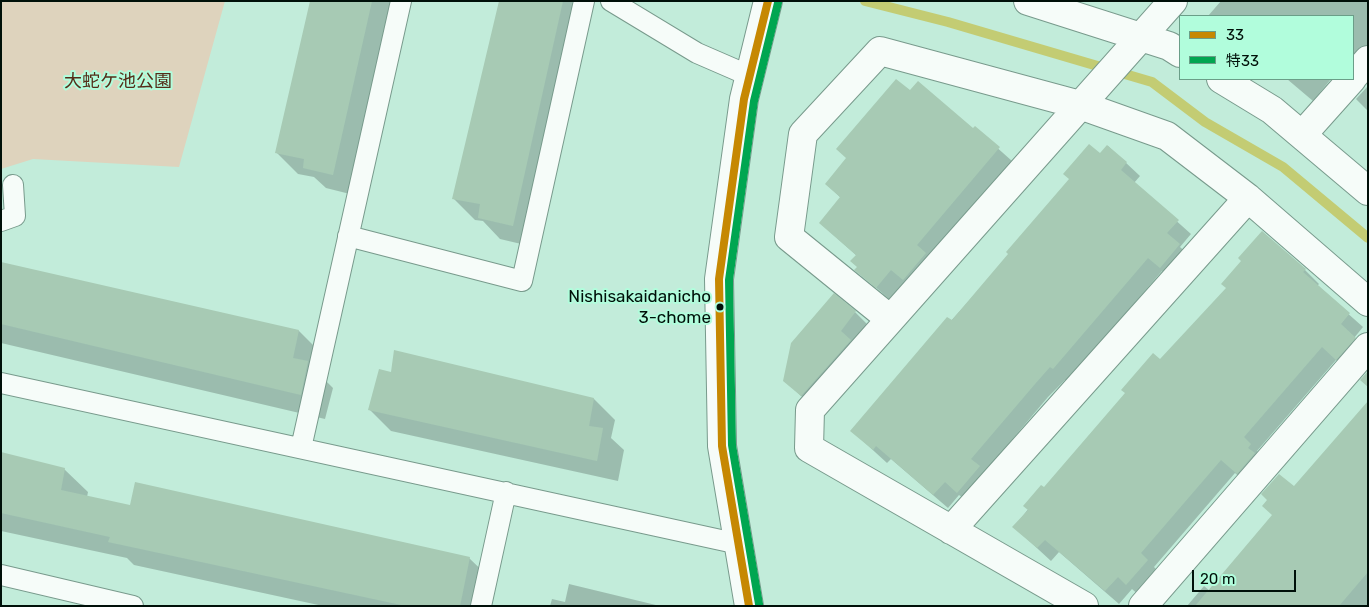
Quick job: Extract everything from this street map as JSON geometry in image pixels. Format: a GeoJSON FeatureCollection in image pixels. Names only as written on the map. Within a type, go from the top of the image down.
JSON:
{"type":"FeatureCollection","features":[{"type":"Feature","properties":{"kind":"street"},"geometry":{"type":"LineString","coordinates":[[749,606],[722,446],[719,279],[744,99],[768,1]]}},
{"type":"Feature","properties":{"kind":"street"},"geometry":{"type":"LineString","coordinates":[[1028,1],[1169,46],[1179,52]]}},
{"type":"Feature","properties":{"kind":"street"},"geometry":{"type":"LineString","coordinates":[[1084,606],[809,448],[810,410],[1173,1]]}},
{"type":"Feature","properties":{"kind":"street"},"geometry":{"type":"LineString","coordinates":[[890,319],[789,237],[803,134],[880,51],[1080,105],[1167,136],[1248,198],[1368,302]]}},
{"type":"Feature","properties":{"kind":"street"},"geometry":{"type":"LineString","coordinates":[[1354,76],[1368,60]]}},
{"type":"Feature","properties":{"kind":"street"},"geometry":{"type":"LineString","coordinates":[[1223,80],[1272,110],[1368,191]]}},
{"type":"Feature","properties":{"kind":"street"},"geometry":{"type":"LineString","coordinates":[[1302,135],[1350,80]]}},
{"type":"Feature","properties":{"kind":"street"},"geometry":{"type":"LineString","coordinates":[[952,530],[1248,198]]}},
{"type":"Feature","properties":{"kind":"street"},"geometry":{"type":"LineString","coordinates":[[1143,606],[1368,347]]}},
{"type":"Feature","properties":{"kind":"lane"},"geometry":{"type":"LineString","coordinates":[[301,448],[401,1]]}},
{"type":"Feature","properties":{"kind":"lane"},"geometry":{"type":"LineString","coordinates":[[348,236],[522,280],[584,1]]}},
{"type":"Feature","properties":{"kind":"lane"},"geometry":{"type":"LineString","coordinates":[[611,1],[697,53],[750,76]]}},
{"type":"Feature","properties":{"kind":"lane"},"geometry":{"type":"LineString","coordinates":[[1,221],[15,216],[13,185]]}},
{"type":"Feature","properties":{"kind":"lane"},"geometry":{"type":"LineString","coordinates":[[1,383],[739,544]]}},
{"type":"Feature","properties":{"kind":"lane"},"geometry":{"type":"LineString","coordinates":[[481,606],[506,492]]}},
{"type":"Feature","properties":{"kind":"lane"},"geometry":{"type":"LineString","coordinates":[[1,574],[133,606]]}},
{"type":"Feature","properties":{"kind":"green space","name":"大蛇ケ池公園"},"geometry":{"type":"Polygon","coordinates":[[[1,1],[225,1],[179,167],[33,159],[1,169],[1,1]]]}},
{"type":"Feature","properties":{"kind":"building"},"geometry":{"type":"Polygon","coordinates":[[[310,1],[372,1],[333,175],[303,168],[304,159],[275,153],[310,1]]]}},
{"type":"Feature","properties":{"kind":"building"},"geometry":{"type":"Polygon","coordinates":[[[499,1],[563,1],[513,226],[478,218],[480,204],[452,199],[499,1]]]}},
{"type":"Feature","properties":{"kind":"building"},"geometry":{"type":"Polygon","coordinates":[[[896,79],[910,90],[918,81],[973,128],[975,126],[1000,147],[917,245],[926,253],[903,280],[891,270],[876,288],[854,270],[857,267],[850,261],[856,255],[819,223],[840,197],[825,184],[846,158],[836,149],[896,79]]]}},
{"type":"Feature","properties":{"kind":"building"},"geometry":{"type":"Polygon","coordinates":[[[1089,144],[1100,153],[1107,145],[1127,162],[1121,170],[1179,220],[1167,233],[1180,244],[1160,268],[1148,258],[1053,369],[1050,367],[971,459],[980,466],[957,493],[945,482],[933,495],[876,446],[873,450],[850,431],[947,317],[952,320],[1008,254],[1006,252],[1069,179],[1063,174],[1089,144]]]}},
{"type":"Feature","properties":{"kind":"building"},"geometry":{"type":"Polygon","coordinates":[[[1262,231],[1306,269],[1303,272],[1350,313],[1341,324],[1356,338],[1336,360],[1322,347],[1244,437],[1251,444],[1248,448],[1255,453],[1237,474],[1221,460],[1141,553],[1148,560],[1126,585],[1118,577],[1105,591],[1045,540],[1037,548],[1012,527],[1028,510],[1023,506],[1041,485],[1044,487],[1125,393],[1121,390],[1153,353],[1160,359],[1226,288],[1221,284],[1241,261],[1238,258],[1262,231]]]}},
{"type":"Feature","properties":{"kind":"building"},"geometry":{"type":"Polygon","coordinates":[[[1,262],[299,330],[293,358],[308,361],[301,395],[1,324],[1,262]]]}},
{"type":"Feature","properties":{"kind":"building"},"geometry":{"type":"Polygon","coordinates":[[[834,293],[856,311],[841,331],[851,340],[801,396],[783,381],[791,343],[834,293]]]}},
{"type":"Feature","properties":{"kind":"building"},"geometry":{"type":"Polygon","coordinates":[[[394,350],[594,398],[589,426],[603,428],[597,461],[368,410],[379,369],[391,372],[394,350]]]}},
{"type":"Feature","properties":{"kind":"building"},"geometry":{"type":"Polygon","coordinates":[[[1368,371],[1368,387],[1360,380],[1368,371]]]}},
{"type":"Feature","properties":{"kind":"building"},"geometry":{"type":"Polygon","coordinates":[[[1368,401],[1368,572],[1339,606],[1195,606],[1272,515],[1262,506],[1267,500],[1261,494],[1279,474],[1294,486],[1368,401]]]}},
{"type":"Feature","properties":{"kind":"building"},"geometry":{"type":"Polygon","coordinates":[[[1,452],[65,468],[61,490],[130,505],[135,482],[470,557],[460,606],[406,606],[108,542],[110,537],[1,513],[1,452]]]}},
{"type":"Feature","properties":{"kind":"waterway"},"geometry":{"type":"LineString","coordinates":[[865,1],[948,22],[1152,82],[1205,122],[1283,167],[1368,238]]}},
{"type":"Feature","properties":{"kind":"transit line","name":"33"},"geometry":{"type":"LineString","coordinates":[[749,606],[722,446],[719,279],[744,99],[768,1]]}},
{"type":"Feature","properties":{"kind":"transit line","name":"特33"},"geometry":{"type":"LineString","coordinates":[[759,604],[732,445],[729,280],[754,101],[778,3]]}},
{"type":"Feature","properties":{"kind":"place","name":"Nishisakaidanicho 3-chome"},"geometry":{"type":"Point","coordinates":[720,307]}}]}
